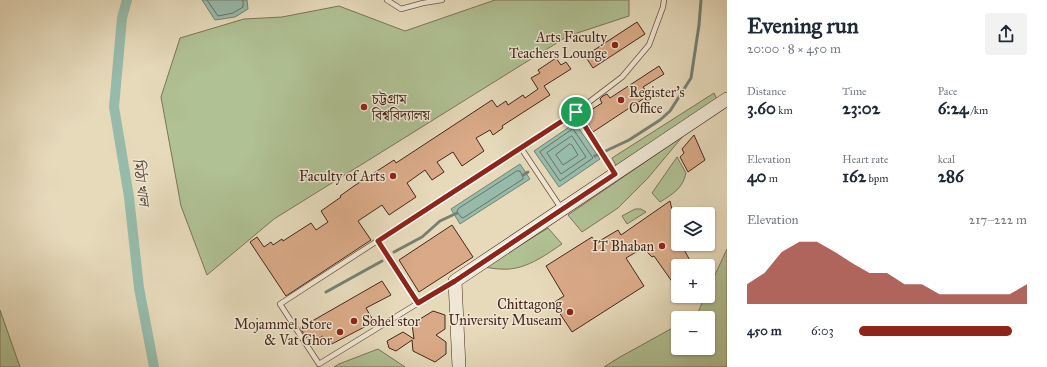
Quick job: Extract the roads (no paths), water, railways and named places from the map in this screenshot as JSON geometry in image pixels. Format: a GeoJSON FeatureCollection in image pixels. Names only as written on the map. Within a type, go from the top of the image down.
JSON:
{"type":"FeatureCollection","features":[{"type":"Feature","properties":{"kind":"street"},"geometry":{"type":"LineString","coordinates":[[459,367],[455,281],[727,99]]}},
{"type":"Feature","properties":{"kind":"lane"},"geometry":{"type":"LineString","coordinates":[[387,0],[400,10],[423,3],[442,0]]}},
{"type":"Feature","properties":{"kind":"lane"},"geometry":{"type":"LineString","coordinates":[[455,281],[319,364],[280,304],[576,112],[622,77],[649,45],[663,7],[664,0]]}},
{"type":"Feature","properties":{"kind":"lane"},"geometry":{"type":"LineString","coordinates":[[576,112],[615,174]]}},
{"type":"Feature","properties":{"kind":"lane"},"geometry":{"type":"LineString","coordinates":[[521,148],[562,209]]}},
{"type":"Feature","properties":{"kind":"lane"},"geometry":{"type":"LineString","coordinates":[[378,241],[418,303]]}},
{"type":"Feature","properties":{"kind":"water"},"geometry":{"type":"Polygon","coordinates":[[[202,0],[247,0],[248,9],[235,17],[215,20],[202,0]]]}},
{"type":"Feature","properties":{"kind":"water"},"geometry":{"type":"Polygon","coordinates":[[[575,123],[600,159],[559,187],[534,151],[575,123]]]}},
{"type":"Feature","properties":{"kind":"water"},"geometry":{"type":"Polygon","coordinates":[[[520,164],[530,179],[460,224],[451,209],[520,164]]]}},
{"type":"Feature","properties":{"kind":"waterway","name":"মিঠা খাল"},"geometry":{"type":"LineString","coordinates":[[127,0],[122,18],[114,107],[129,197],[139,288],[154,367]]}},
{"type":"Feature","properties":{"kind":"waterway"},"geometry":{"type":"LineString","coordinates":[[595,156],[629,140],[660,120],[670,111],[691,78],[701,0]]}},
{"type":"Feature","properties":{"kind":"waterway"},"geometry":{"type":"LineString","coordinates":[[523,175],[528,172]]}},
{"type":"Feature","properties":{"kind":"waterway"},"geometry":{"type":"LineString","coordinates":[[394,252],[422,237],[440,221],[457,213]]}},
{"type":"Feature","properties":{"kind":"waterway"},"geometry":{"type":"LineString","coordinates":[[326,292],[382,261]]}},
{"type":"Feature","properties":{"kind":"place","name":"Arts Faculty Teachers Lounge"},"geometry":{"type":"Point","coordinates":[615,45]}},
{"type":"Feature","properties":{"kind":"place","name":"Register's Office"},"geometry":{"type":"Point","coordinates":[621,100]}},
{"type":"Feature","properties":{"kind":"place","name":"চট্টগ্রাম বিশ্ববিদ্যালয়"},"geometry":{"type":"Point","coordinates":[364,107]}},
{"type":"Feature","properties":{"kind":"place","name":"Faculty of Arts"},"geometry":{"type":"Point","coordinates":[393,176]}},
{"type":"Feature","properties":{"kind":"place","name":"IT Bhaban"},"geometry":{"type":"Point","coordinates":[662,246]}},
{"type":"Feature","properties":{"kind":"place","name":"Chittagong University Museam"},"geometry":{"type":"Point","coordinates":[570,312]}},
{"type":"Feature","properties":{"kind":"place","name":"Sohel stor"},"geometry":{"type":"Point","coordinates":[354,321]}},
{"type":"Feature","properties":{"kind":"place","name":"Mojammel Store & Vat Ghor"},"geometry":{"type":"Point","coordinates":[340,332]}}]}
